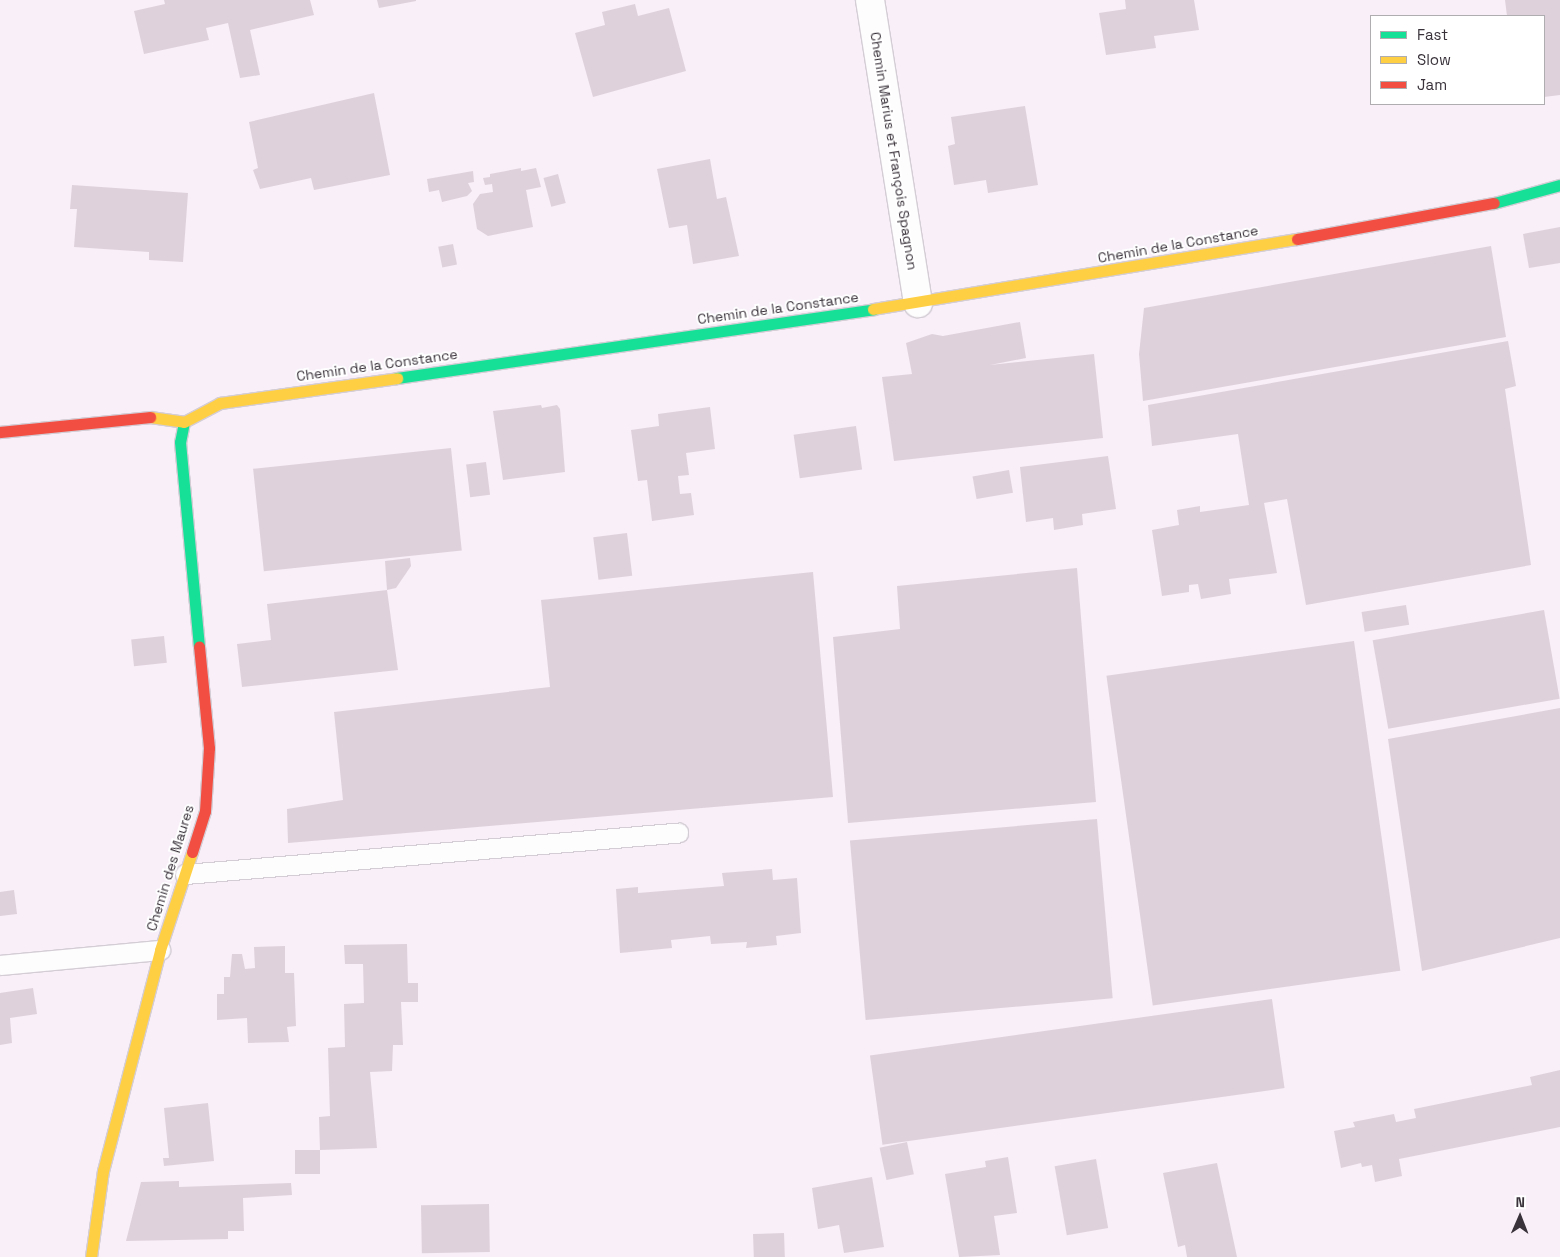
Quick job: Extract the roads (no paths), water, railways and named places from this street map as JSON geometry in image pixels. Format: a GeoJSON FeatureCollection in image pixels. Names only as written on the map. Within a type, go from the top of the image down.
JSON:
{"type":"FeatureCollection","features":[{"type":"Feature","properties":{"kind":"street","name":"Chemin Marius et François Spagnon"},"geometry":{"type":"LineString","coordinates":[[870,0],[918,303]]}},
{"type":"Feature","properties":{"kind":"street","name":"Chemin de la Constance"},"geometry":{"type":"LineString","coordinates":[[184,422],[220,403],[918,303],[1443,215],[1544,192],[1560,185]]}},
{"type":"Feature","properties":{"kind":"street"},"geometry":{"type":"LineString","coordinates":[[0,432],[141,415],[184,422]]}},
{"type":"Feature","properties":{"kind":"street","name":"Chemin des Maures"},"geometry":{"type":"LineString","coordinates":[[91,1257],[103,1171],[160,950],[205,811],[209,748],[180,442],[184,422]]}},
{"type":"Feature","properties":{"kind":"lane"},"geometry":{"type":"LineString","coordinates":[[185,874],[678,833]]}},
{"type":"Feature","properties":{"kind":"lane"},"geometry":{"type":"LineString","coordinates":[[0,965],[160,950]]}}]}
